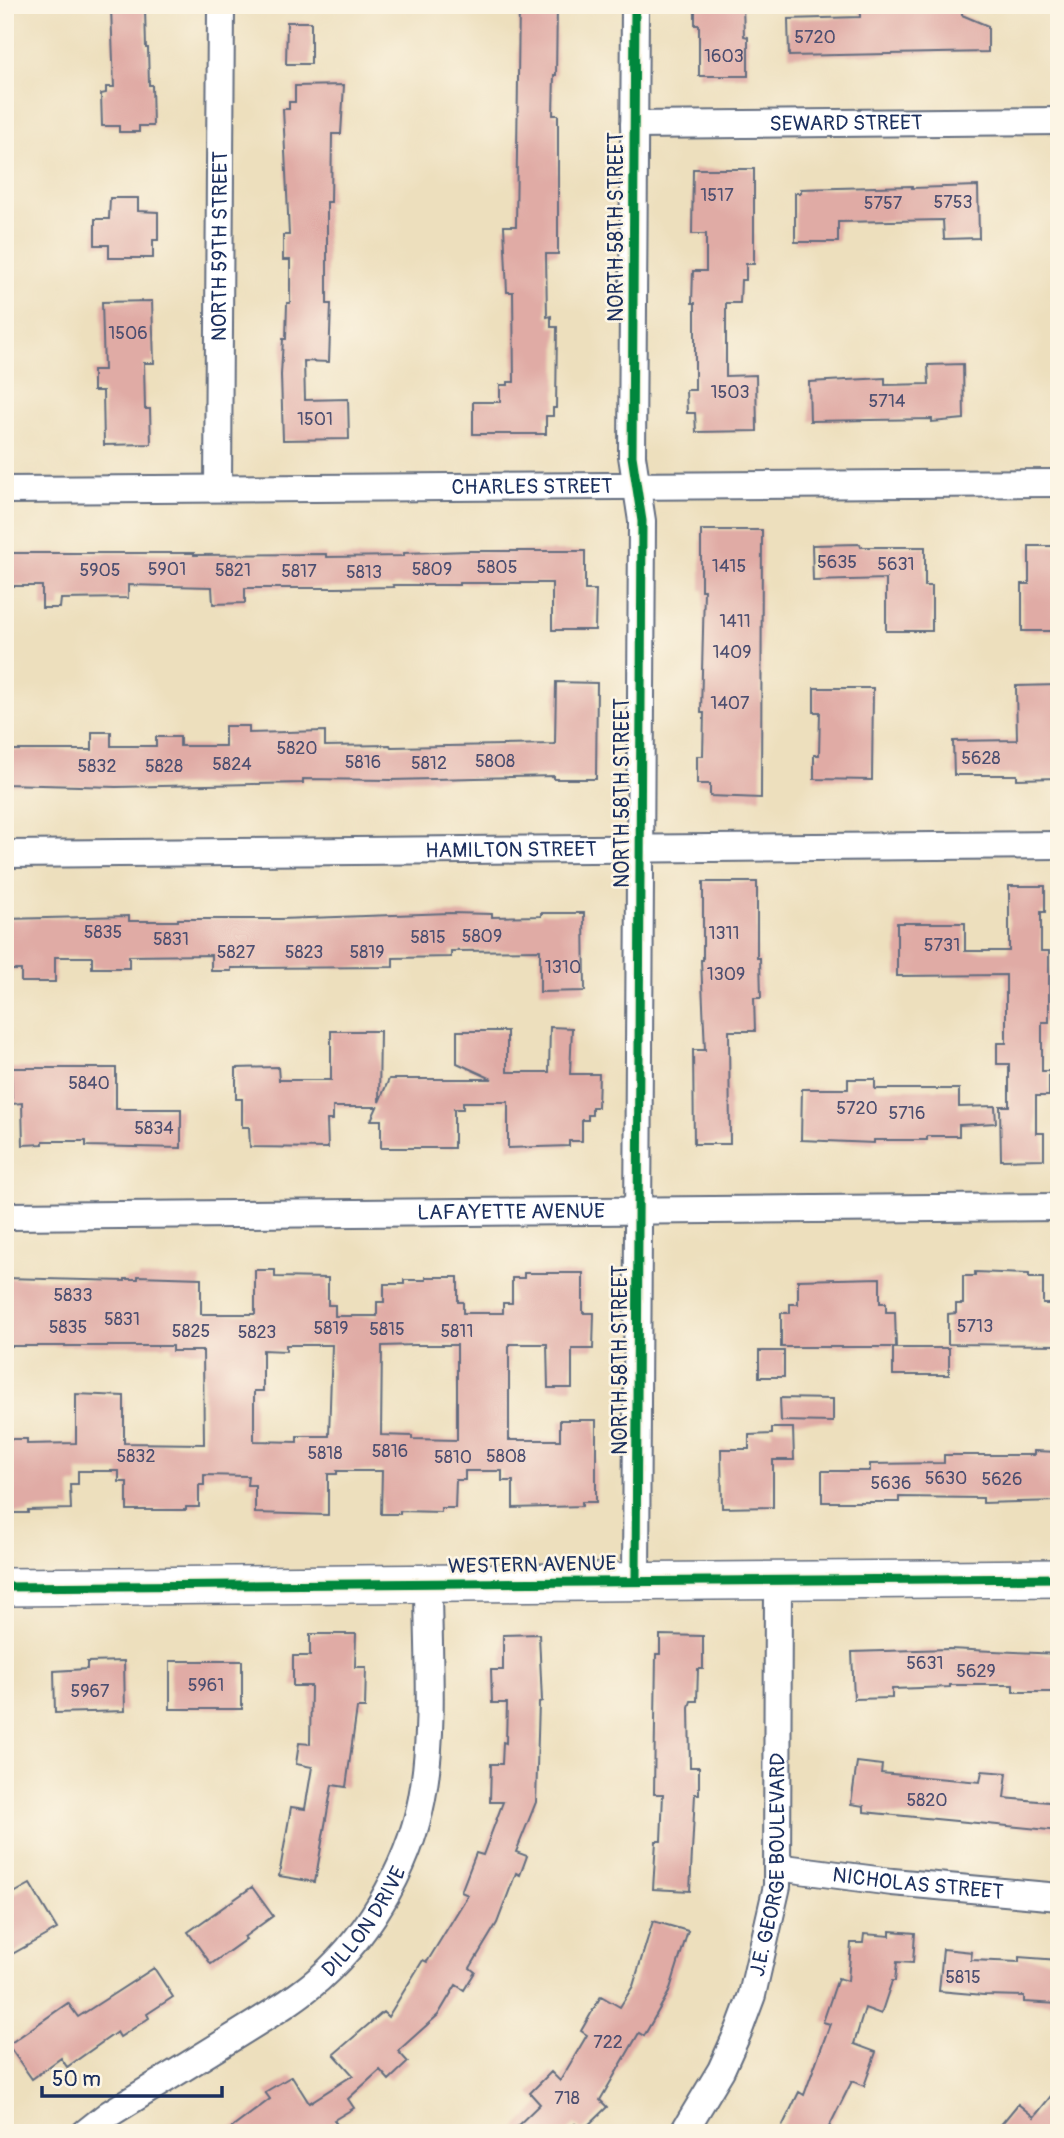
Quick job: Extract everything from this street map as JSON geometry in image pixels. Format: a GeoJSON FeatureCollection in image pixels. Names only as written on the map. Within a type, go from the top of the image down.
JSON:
{"type":"FeatureCollection","features":[{"type":"Feature","properties":{"kind":"street","name":"NORTH 59TH STREET"},"geometry":{"type":"LineString","coordinates":[[218,488],[221,5]]}},
{"type":"Feature","properties":{"kind":"street","name":"NORTH 58TH STREET"},"geometry":{"type":"LineString","coordinates":[[635,5],[632,456],[642,521],[636,1581]]}},
{"type":"Feature","properties":{"kind":"street","name":"SEWARD STREET"},"geometry":{"type":"LineString","coordinates":[[634,125],[1059,121]]}},
{"type":"Feature","properties":{"kind":"street","name":"CHARLES STREET"},"geometry":{"type":"LineString","coordinates":[[5,490],[1059,483]]}},
{"type":"Feature","properties":{"kind":"street","name":"HAMILTON STREET"},"geometry":{"type":"LineString","coordinates":[[5,854],[1059,845]]}},
{"type":"Feature","properties":{"kind":"street","name":"LAFAYETTE AVENUE"},"geometry":{"type":"LineString","coordinates":[[5,1216],[1059,1207]]}},
{"type":"Feature","properties":{"kind":"street","name":"WESTERN AVENUE"},"geometry":{"type":"LineString","coordinates":[[5,1587],[1059,1578]]}},
{"type":"Feature","properties":{"kind":"street","name":"J.E. GEORGE BOULEVARD"},"geometry":{"type":"LineString","coordinates":[[683,2133],[722,2070],[752,1995],[777,1886],[778,1580]]}},
{"type":"Feature","properties":{"kind":"street","name":"DILLON DRIVE"},"geometry":{"type":"LineString","coordinates":[[85,2133],[108,2115],[300,1995],[338,1961],[369,1921],[404,1855],[424,1787],[428,1744],[428,1583]]}},
{"type":"Feature","properties":{"kind":"street","name":"NICHOLAS STREET"},"geometry":{"type":"LineString","coordinates":[[778,1867],[892,1882],[1059,1898]]}},
{"type":"Feature","properties":{"kind":"building"},"geometry":{"type":"Polygon","coordinates":[[[519,5],[557,5],[553,115],[558,115],[558,254],[546,254],[547,317],[551,316],[551,327],[557,327],[556,408],[553,408],[553,416],[546,416],[546,434],[473,434],[473,402],[500,402],[500,385],[514,382],[513,292],[507,292],[504,226],[516,226],[519,5]]]}},
{"type":"Feature","properties":{"kind":"building"},"geometry":{"type":"Polygon","coordinates":[[[695,5],[743,5],[744,36],[748,37],[748,76],[699,76],[699,25],[695,25],[695,5]]]}},
{"type":"Feature","properties":{"kind":"building"},"geometry":{"type":"Polygon","coordinates":[[[860,5],[962,5],[962,15],[988,26],[988,52],[789,56],[788,19],[860,17],[860,5]]]}},
{"type":"Feature","properties":{"kind":"building"},"geometry":{"type":"Polygon","coordinates":[[[111,8],[145,8],[153,126],[139,126],[139,132],[119,132],[119,126],[102,126],[101,94],[106,93],[106,87],[114,87],[111,8]]]}},
{"type":"Feature","properties":{"kind":"building"},"geometry":{"type":"Polygon","coordinates":[[[287,22],[311,22],[311,64],[286,64],[287,22]]]}},
{"type":"Feature","properties":{"kind":"building"},"geometry":{"type":"Polygon","coordinates":[[[344,85],[341,134],[332,134],[331,202],[327,202],[327,304],[331,304],[329,362],[304,361],[305,400],[348,399],[349,439],[283,440],[281,375],[287,303],[290,303],[290,260],[283,260],[283,235],[289,235],[283,109],[289,109],[289,102],[295,102],[295,86],[344,85]]]}},
{"type":"Feature","properties":{"kind":"building"},"geometry":{"type":"Polygon","coordinates":[[[693,169],[754,169],[754,264],[746,264],[746,280],[741,280],[740,303],[726,303],[726,376],[756,375],[757,431],[696,432],[695,413],[687,413],[686,390],[695,390],[693,271],[706,271],[706,234],[692,234],[693,169]]]}},
{"type":"Feature","properties":{"kind":"building"},"geometry":{"type":"Polygon","coordinates":[[[978,186],[979,238],[944,239],[943,220],[838,222],[838,242],[795,242],[795,193],[801,193],[801,189],[978,186]]]}},
{"type":"Feature","properties":{"kind":"building"},"geometry":{"type":"Polygon","coordinates":[[[110,198],[138,198],[138,211],[158,212],[158,240],[153,240],[153,258],[109,258],[109,245],[95,245],[95,219],[109,219],[110,198]]]}},
{"type":"Feature","properties":{"kind":"building"},"geometry":{"type":"Polygon","coordinates":[[[152,301],[154,363],[144,363],[145,409],[150,409],[151,444],[104,445],[103,391],[93,391],[93,370],[104,370],[102,302],[152,301]]]}},
{"type":"Feature","properties":{"kind":"building"},"geometry":{"type":"Polygon","coordinates":[[[963,364],[964,419],[932,422],[932,419],[810,421],[809,382],[885,378],[885,385],[929,384],[928,365],[963,364]]]}},
{"type":"Feature","properties":{"kind":"building"},"geometry":{"type":"Polygon","coordinates":[[[701,530],[762,530],[761,798],[710,796],[710,784],[697,784],[697,756],[703,756],[704,713],[701,713],[704,590],[701,590],[701,530]]]}},
{"type":"Feature","properties":{"kind":"building"},"geometry":{"type":"Polygon","coordinates":[[[860,544],[861,547],[925,547],[925,586],[932,586],[932,631],[886,631],[886,579],[813,581],[812,545],[860,544]]]}},
{"type":"Feature","properties":{"kind":"building"},"geometry":{"type":"Polygon","coordinates":[[[1029,546],[1059,546],[1059,631],[1022,631],[1022,584],[1029,584],[1029,546]]]}},
{"type":"Feature","properties":{"kind":"building"},"geometry":{"type":"Polygon","coordinates":[[[585,551],[585,590],[596,590],[595,630],[552,630],[552,583],[245,588],[245,603],[213,604],[212,587],[128,585],[128,598],[61,599],[60,608],[42,608],[42,586],[7,586],[7,553],[326,554],[326,557],[404,556],[404,553],[585,551]]]}},
{"type":"Feature","properties":{"kind":"building"},"geometry":{"type":"Polygon","coordinates":[[[556,682],[597,683],[596,779],[554,779],[554,776],[303,779],[303,783],[116,787],[5,784],[6,750],[92,750],[92,732],[111,732],[111,746],[156,746],[156,737],[180,737],[180,746],[225,746],[225,726],[249,726],[249,733],[325,731],[325,746],[555,744],[556,682]]]}},
{"type":"Feature","properties":{"kind":"building"},"geometry":{"type":"Polygon","coordinates":[[[1059,685],[1059,778],[1017,779],[1017,775],[954,775],[953,741],[1017,740],[1016,686],[1059,685]]]}},
{"type":"Feature","properties":{"kind":"building"},"geometry":{"type":"Polygon","coordinates":[[[814,688],[873,688],[872,780],[814,779],[814,755],[819,755],[820,712],[814,712],[814,688]]]}},
{"type":"Feature","properties":{"kind":"building"},"geometry":{"type":"Polygon","coordinates":[[[703,882],[757,882],[757,958],[760,958],[761,998],[754,998],[755,1031],[729,1031],[730,1144],[694,1144],[693,1050],[705,1050],[701,960],[703,882]]]}},
{"type":"Feature","properties":{"kind":"building"},"geometry":{"type":"Polygon","coordinates":[[[1009,886],[1045,886],[1045,912],[1041,912],[1041,951],[1049,951],[1049,1022],[1042,1022],[1042,1071],[1049,1071],[1049,1096],[1036,1096],[1036,1133],[1044,1133],[1044,1159],[1001,1160],[1000,1106],[1009,1106],[1009,1064],[997,1064],[997,1043],[1006,1043],[1006,975],[897,976],[897,923],[965,923],[965,951],[1009,951],[1009,886]]]}},
{"type":"Feature","properties":{"kind":"building"},"geometry":{"type":"Polygon","coordinates":[[[584,913],[585,991],[540,992],[540,950],[458,949],[451,951],[451,957],[393,958],[393,967],[231,968],[231,971],[211,971],[211,955],[129,956],[129,968],[92,968],[92,957],[55,957],[55,982],[21,982],[21,970],[5,970],[5,919],[129,916],[129,921],[178,921],[492,914],[492,917],[584,913]]]}},
{"type":"Feature","properties":{"kind":"building"},"geometry":{"type":"Polygon","coordinates":[[[550,1027],[572,1028],[570,1074],[599,1074],[598,1107],[592,1107],[592,1115],[588,1115],[588,1120],[582,1120],[582,1141],[569,1141],[569,1146],[508,1148],[508,1102],[463,1102],[463,1109],[454,1109],[454,1148],[381,1148],[381,1120],[371,1120],[377,1107],[333,1107],[333,1120],[327,1120],[328,1148],[250,1147],[249,1127],[242,1127],[242,1099],[236,1099],[236,1068],[278,1067],[279,1080],[331,1080],[331,1031],[380,1031],[379,1102],[389,1079],[492,1079],[457,1063],[457,1031],[507,1031],[507,1072],[549,1072],[550,1027]]]}},
{"type":"Feature","properties":{"kind":"building"},"geometry":{"type":"Polygon","coordinates":[[[11,1068],[116,1068],[116,1109],[181,1109],[181,1148],[86,1146],[86,1141],[43,1141],[43,1144],[23,1145],[22,1103],[12,1104],[11,1068]]]}},
{"type":"Feature","properties":{"kind":"building"},"geometry":{"type":"Polygon","coordinates":[[[848,1079],[875,1079],[875,1089],[959,1089],[959,1107],[995,1106],[996,1123],[959,1125],[959,1136],[927,1136],[927,1140],[874,1140],[874,1143],[801,1140],[802,1089],[848,1089],[848,1079]]]}},
{"type":"Feature","properties":{"kind":"building"},"geometry":{"type":"Polygon","coordinates":[[[255,1270],[275,1270],[275,1277],[328,1278],[328,1305],[335,1305],[335,1316],[377,1316],[377,1302],[384,1302],[384,1284],[404,1284],[404,1280],[426,1280],[426,1277],[458,1277],[458,1302],[463,1302],[463,1313],[503,1313],[503,1303],[512,1303],[512,1278],[524,1278],[524,1273],[583,1273],[583,1313],[594,1313],[593,1349],[572,1349],[572,1388],[548,1388],[547,1344],[509,1344],[509,1440],[560,1440],[560,1420],[596,1420],[596,1502],[582,1502],[582,1506],[513,1508],[513,1481],[502,1481],[502,1471],[465,1471],[465,1480],[456,1480],[455,1508],[441,1508],[441,1512],[400,1511],[400,1514],[381,1514],[382,1471],[337,1471],[337,1474],[328,1474],[328,1515],[255,1513],[255,1485],[247,1485],[248,1476],[204,1475],[204,1485],[199,1485],[199,1507],[186,1507],[186,1510],[127,1510],[127,1482],[119,1482],[119,1471],[78,1471],[78,1484],[70,1484],[71,1509],[5,1513],[5,1439],[27,1439],[27,1444],[76,1443],[76,1394],[124,1396],[124,1443],[204,1444],[203,1351],[172,1351],[172,1346],[5,1346],[5,1278],[125,1281],[138,1279],[138,1276],[201,1278],[201,1314],[255,1314],[255,1270]],[[286,1345],[286,1351],[263,1350],[263,1391],[254,1391],[254,1441],[297,1442],[297,1436],[329,1436],[332,1345],[286,1345]],[[457,1345],[382,1346],[381,1435],[457,1440],[457,1345]]]}},
{"type":"Feature","properties":{"kind":"building"},"geometry":{"type":"Polygon","coordinates":[[[975,1272],[1029,1274],[1029,1278],[1043,1278],[1043,1304],[1055,1304],[1055,1311],[1059,1311],[1059,1345],[948,1344],[948,1314],[956,1313],[956,1304],[963,1304],[963,1276],[975,1276],[975,1272]]]}},
{"type":"Feature","properties":{"kind":"building"},"geometry":{"type":"Polygon","coordinates":[[[880,1278],[880,1303],[886,1303],[886,1312],[895,1312],[896,1347],[781,1347],[781,1313],[790,1313],[790,1304],[798,1304],[798,1280],[880,1278]]]}},
{"type":"Feature","properties":{"kind":"building"},"geometry":{"type":"Polygon","coordinates":[[[893,1348],[949,1348],[949,1375],[893,1375],[893,1348]]]}},
{"type":"Feature","properties":{"kind":"building"},"geometry":{"type":"Polygon","coordinates":[[[759,1351],[784,1351],[784,1377],[759,1377],[759,1351]]]}},
{"type":"Feature","properties":{"kind":"building"},"geometry":{"type":"Polygon","coordinates":[[[780,1398],[833,1399],[833,1422],[781,1421],[780,1398]]]}},
{"type":"Feature","properties":{"kind":"building"},"geometry":{"type":"Polygon","coordinates":[[[772,1428],[793,1428],[794,1460],[773,1460],[773,1507],[722,1508],[721,1449],[749,1449],[749,1435],[772,1434],[772,1428]]]}},
{"type":"Feature","properties":{"kind":"building"},"geometry":{"type":"Polygon","coordinates":[[[1034,1451],[1059,1452],[1059,1501],[983,1503],[983,1498],[899,1497],[899,1502],[822,1502],[822,1471],[870,1471],[870,1464],[944,1463],[944,1455],[1034,1455],[1034,1451]]]}},
{"type":"Feature","properties":{"kind":"building"},"geometry":{"type":"Polygon","coordinates":[[[310,1634],[356,1634],[355,1667],[366,1667],[365,1708],[357,1708],[346,1787],[332,1785],[315,1882],[279,1876],[291,1807],[305,1809],[312,1767],[296,1764],[299,1743],[310,1744],[311,1686],[293,1686],[293,1656],[310,1656],[310,1634]]]}},
{"type":"Feature","properties":{"kind":"building"},"geometry":{"type":"Polygon","coordinates":[[[539,1634],[542,1701],[539,1702],[536,1802],[516,1852],[527,1856],[520,1875],[516,1873],[497,1923],[470,1968],[475,1972],[464,1990],[456,1985],[438,2015],[398,2051],[408,2062],[389,2080],[380,2070],[348,2099],[354,2108],[334,2120],[338,2126],[327,2133],[225,2133],[270,2099],[265,2092],[292,2076],[309,2103],[353,2075],[334,2054],[383,2012],[388,2017],[423,1960],[427,1962],[468,1895],[461,1892],[476,1853],[483,1855],[503,1802],[490,1802],[491,1764],[502,1764],[503,1742],[506,1743],[507,1703],[492,1703],[491,1670],[503,1670],[503,1635],[539,1634]]]}},
{"type":"Feature","properties":{"kind":"building"},"geometry":{"type":"Polygon","coordinates":[[[660,1635],[703,1636],[703,1669],[698,1669],[697,1701],[691,1701],[689,1707],[690,1767],[699,1767],[690,1891],[653,1889],[656,1841],[661,1841],[663,1794],[654,1794],[656,1654],[660,1654],[660,1635]]]}},
{"type":"Feature","properties":{"kind":"building"},"geometry":{"type":"Polygon","coordinates":[[[949,1649],[1059,1654],[1059,1692],[1013,1692],[1013,1685],[950,1685],[892,1689],[892,1698],[854,1699],[852,1652],[949,1649]]]}},
{"type":"Feature","properties":{"kind":"building"},"geometry":{"type":"Polygon","coordinates":[[[124,1661],[125,1711],[55,1713],[54,1671],[87,1669],[87,1662],[124,1661]]]}},
{"type":"Feature","properties":{"kind":"building"},"geometry":{"type":"Polygon","coordinates":[[[170,1661],[242,1661],[242,1709],[170,1709],[170,1661]]]}},
{"type":"Feature","properties":{"kind":"building"},"geometry":{"type":"Polygon","coordinates":[[[857,1762],[882,1765],[881,1773],[980,1782],[982,1771],[1007,1773],[1004,1798],[1059,1803],[1059,1831],[864,1812],[864,1806],[851,1804],[857,1762]]]}},
{"type":"Feature","properties":{"kind":"building"},"geometry":{"type":"Polygon","coordinates":[[[30,1884],[57,1929],[5,1958],[5,1898],[30,1884]]]}},
{"type":"Feature","properties":{"kind":"building"},"geometry":{"type":"Polygon","coordinates":[[[252,1887],[273,1916],[211,1964],[188,1932],[252,1887]]]}},
{"type":"Feature","properties":{"kind":"building"},"geometry":{"type":"Polygon","coordinates":[[[653,1921],[688,1931],[669,1992],[644,2036],[639,2033],[600,2100],[607,2107],[582,2131],[575,2124],[566,2133],[510,2133],[540,2104],[530,2093],[551,2072],[560,2081],[587,2035],[581,2031],[601,1996],[620,2007],[633,1986],[653,1921]]]}},
{"type":"Feature","properties":{"kind":"building"},"geometry":{"type":"Polygon","coordinates":[[[890,1931],[915,1933],[913,1963],[897,1962],[895,1981],[892,1981],[881,2014],[865,2008],[854,2044],[876,2052],[864,2086],[852,2081],[826,2133],[779,2133],[799,2092],[804,2095],[830,2024],[823,2022],[838,1978],[848,1981],[851,1943],[863,1943],[864,1934],[890,1936],[890,1931]]]}},
{"type":"Feature","properties":{"kind":"building"},"geometry":{"type":"Polygon","coordinates":[[[943,1949],[972,1952],[971,1960],[1019,1962],[1019,1957],[1059,1960],[1059,2004],[1024,2002],[1024,1996],[939,1991],[943,1949]]]}},
{"type":"Feature","properties":{"kind":"building"},"geometry":{"type":"Polygon","coordinates":[[[154,1968],[173,1997],[147,2014],[149,2018],[120,2037],[117,2032],[67,2067],[61,2058],[32,2079],[8,2045],[68,2003],[78,2017],[154,1968]]]}},
{"type":"Feature","properties":{"kind":"building"},"geometry":{"type":"Polygon","coordinates":[[[1059,2086],[1059,2133],[994,2133],[1018,2104],[1034,2117],[1059,2086]]]}},
{"type":"Feature","properties":{"kind":"cycle path"},"geometry":{"type":"LineString","coordinates":[[635,5],[632,456],[642,521],[636,1581]]}},
{"type":"Feature","properties":{"kind":"cycle path"},"geometry":{"type":"LineString","coordinates":[[5,1587],[1059,1578]]}}]}
